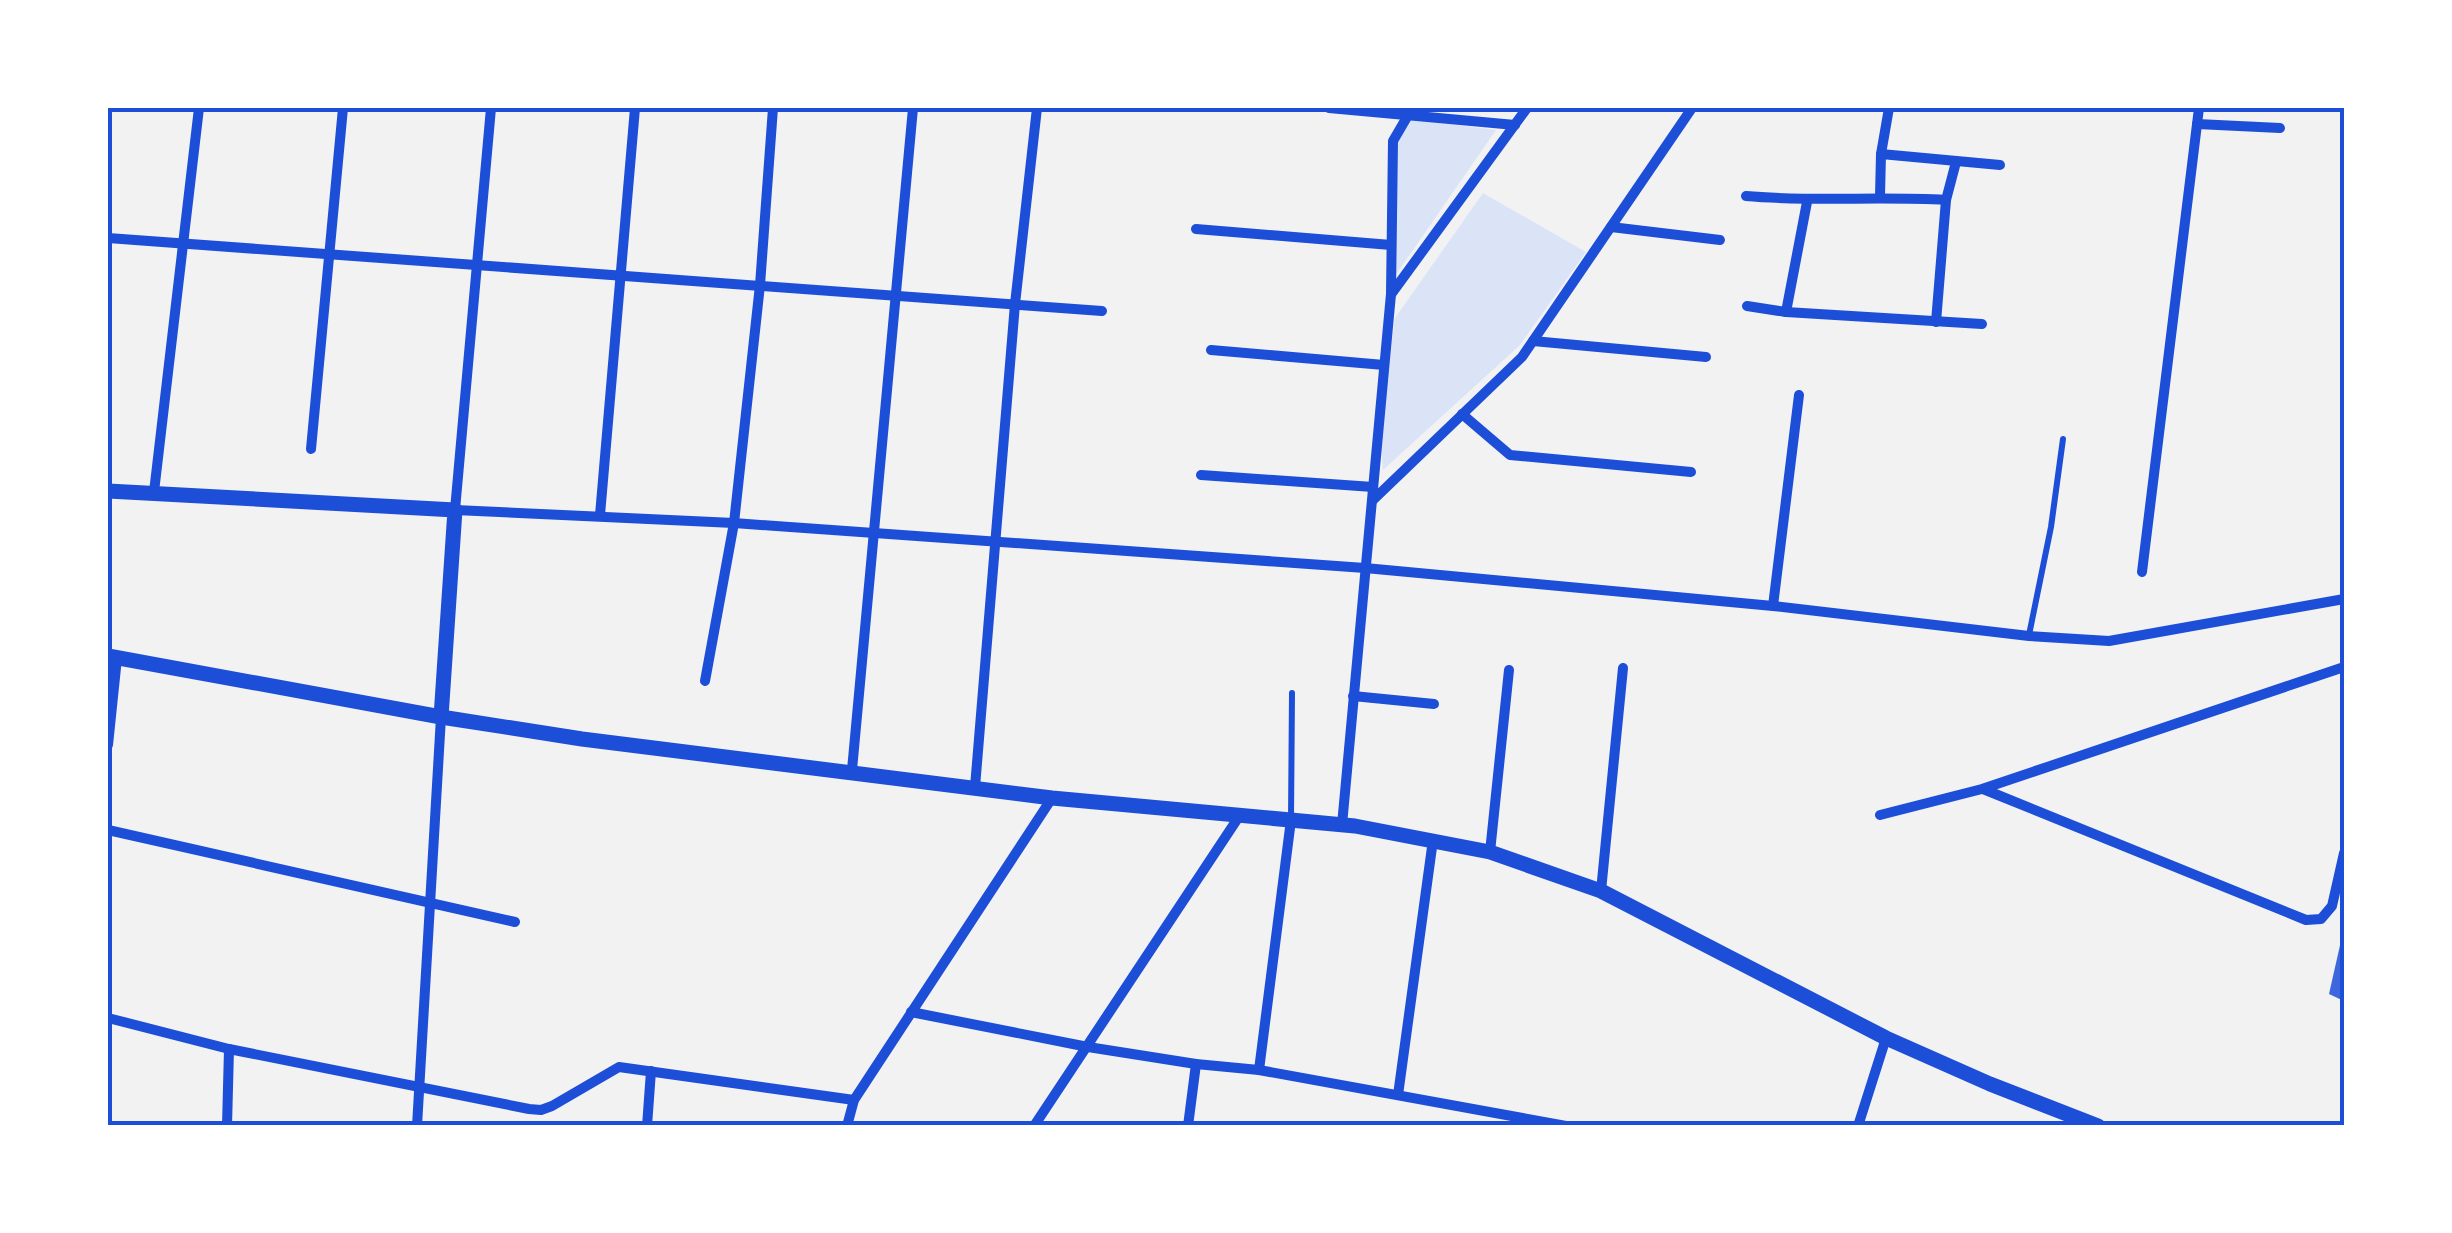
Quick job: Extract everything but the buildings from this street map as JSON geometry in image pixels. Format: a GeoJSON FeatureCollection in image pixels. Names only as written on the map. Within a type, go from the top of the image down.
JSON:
{"type":"FeatureCollection","features":[{"type":"Feature","properties":{"kind":"street"},"geometry":{"type":"LineString","coordinates":[[154,492],[199,108]]}},
{"type":"Feature","properties":{"kind":"street"},"geometry":{"type":"LineString","coordinates":[[311,448],[343,108]]}},
{"type":"Feature","properties":{"kind":"street"},"geometry":{"type":"LineString","coordinates":[[417,1126],[455,510],[491,108]]}},
{"type":"Feature","properties":{"kind":"street"},"geometry":{"type":"LineString","coordinates":[[600,516],[636,108]]}},
{"type":"Feature","properties":{"kind":"street"},"geometry":{"type":"LineString","coordinates":[[705,681],[734,523],[760,285],[773,108]]}},
{"type":"Feature","properties":{"kind":"street"},"geometry":{"type":"LineString","coordinates":[[852,770],[912,108]]}},
{"type":"Feature","properties":{"kind":"street"},"geometry":{"type":"LineString","coordinates":[[975,787],[1015,304],[1037,108]]}},
{"type":"Feature","properties":{"kind":"street"},"geometry":{"type":"LineString","coordinates":[[1329,108],[1515,125]]}},
{"type":"Feature","properties":{"kind":"street"},"geometry":{"type":"LineString","coordinates":[[1391,294],[1526,108]]}},
{"type":"Feature","properties":{"kind":"street"},"geometry":{"type":"LineString","coordinates":[[1371,502],[1522,358],[1692,108]]}},
{"type":"Feature","properties":{"kind":"street"},"geometry":{"type":"LineString","coordinates":[[1880,196],[1881,154],[1889,108]]}},
{"type":"Feature","properties":{"kind":"street"},"geometry":{"type":"LineString","coordinates":[[2142,572],[2200,108]]}},
{"type":"Feature","properties":{"kind":"street"},"geometry":{"type":"LineString","coordinates":[[1342,825],[1391,294],[1393,141],[1408,117]]}},
{"type":"Feature","properties":{"kind":"street"},"geometry":{"type":"LineString","coordinates":[[2198,124],[2280,128]]}},
{"type":"Feature","properties":{"kind":"street"},"geometry":{"type":"LineString","coordinates":[[1881,154],[2000,165]]}},
{"type":"Feature","properties":{"kind":"street"},"geometry":{"type":"LineString","coordinates":[[1936,322],[1946,200],[1956,162]]}},
{"type":"Feature","properties":{"kind":"street"},"geometry":{"type":"LineString","coordinates":[[1746,196],[1807,202],[1880,196],[1946,200]]}},
{"type":"Feature","properties":{"kind":"street"},"geometry":{"type":"LineString","coordinates":[[1786,312],[1807,202]]}},
{"type":"Feature","properties":{"kind":"street"},"geometry":{"type":"LineString","coordinates":[[1611,227],[1720,240]]}},
{"type":"Feature","properties":{"kind":"street"},"geometry":{"type":"LineString","coordinates":[[1196,228],[1392,245]]}},
{"type":"Feature","properties":{"kind":"street"},"geometry":{"type":"LineString","coordinates":[[108,238],[1102,310]]}},
{"type":"Feature","properties":{"kind":"street"},"geometry":{"type":"LineString","coordinates":[[1747,306],[1786,312],[1982,324]]}},
{"type":"Feature","properties":{"kind":"street"},"geometry":{"type":"LineString","coordinates":[[1533,341],[1706,357]]}},
{"type":"Feature","properties":{"kind":"street"},"geometry":{"type":"LineString","coordinates":[[1211,350],[1384,364]]}},
{"type":"Feature","properties":{"kind":"street"},"geometry":{"type":"LineString","coordinates":[[1772,606],[1800,395]]}},
{"type":"Feature","properties":{"kind":"street"},"geometry":{"type":"LineString","coordinates":[[1462,414],[1510,455],[1691,472]]}},
{"type":"Feature","properties":{"kind":"street"},"geometry":{"type":"LineString","coordinates":[[1202,475],[1372,487]]}},
{"type":"Feature","properties":{"kind":"street"},"geometry":{"type":"LineString","coordinates":[[108,490],[734,523],[1365,568],[1772,606],[2029,636],[2109,640],[2344,598]]}},
{"type":"Feature","properties":{"kind":"street"},"geometry":{"type":"LineString","coordinates":[[108,745],[112,657],[582,739],[1052,798],[1342,825],[1433,840],[1490,852],[1601,891],[1886,1038],[2098,1126]]}},
{"type":"Feature","properties":{"kind":"street"},"geometry":{"type":"LineString","coordinates":[[1880,814],[1982,789],[2344,667]]}},
{"type":"Feature","properties":{"kind":"street"},"geometry":{"type":"LineString","coordinates":[[1601,891],[1623,668]]}},
{"type":"Feature","properties":{"kind":"street"},"geometry":{"type":"LineString","coordinates":[[1490,852],[1508,670]]}},
{"type":"Feature","properties":{"kind":"street"},"geometry":{"type":"LineString","coordinates":[[1354,696],[1434,704]]}},
{"type":"Feature","properties":{"kind":"street"},"geometry":{"type":"LineString","coordinates":[[1982,789],[2306,920],[2321,919],[2332,906],[2344,853]]}},
{"type":"Feature","properties":{"kind":"street"},"geometry":{"type":"LineString","coordinates":[[846,1126],[854,1100],[1052,798]]}},
{"type":"Feature","properties":{"kind":"street"},"geometry":{"type":"LineString","coordinates":[[1034,1126],[1240,815]]}},
{"type":"Feature","properties":{"kind":"street"},"geometry":{"type":"LineString","coordinates":[[1259,1070],[1291,820]]}},
{"type":"Feature","properties":{"kind":"street"},"geometry":{"type":"LineString","coordinates":[[108,830],[515,922]]}},
{"type":"Feature","properties":{"kind":"street"},"geometry":{"type":"LineString","coordinates":[[1398,1095],[1433,840]]}},
{"type":"Feature","properties":{"kind":"street"},"geometry":{"type":"LineString","coordinates":[[912,1012],[1088,1047],[1259,1070],[1566,1126]]}},
{"type":"Feature","properties":{"kind":"street"},"geometry":{"type":"LineString","coordinates":[[108,1018],[229,1050],[541,1110],[619,1067],[854,1100]]}},
{"type":"Feature","properties":{"kind":"street"},"geometry":{"type":"LineString","coordinates":[[1858,1126],[1886,1038]]}},
{"type":"Feature","properties":{"kind":"street"},"geometry":{"type":"LineString","coordinates":[[226,1126],[229,1050]]}},
{"type":"Feature","properties":{"kind":"street"},"geometry":{"type":"LineString","coordinates":[[1188,1126],[1196,1064]]}},
{"type":"Feature","properties":{"kind":"street"},"geometry":{"type":"LineString","coordinates":[[647,1126],[651,1071]]}},
{"type":"Feature","properties":{"kind":"lane"},"geometry":{"type":"LineString","coordinates":[[2029,636],[2063,439]]}},
{"type":"Feature","properties":{"kind":"lane"},"geometry":{"type":"LineString","coordinates":[[1291,820],[1292,692]]}},
{"type":"Feature","properties":{"kind":"shaded area"},"geometry":{"type":"Polygon","coordinates":[[[1410,119],[1496,130],[1395,276],[1395,141],[1410,119]]]}},
{"type":"Feature","properties":{"kind":"shaded area"},"geometry":{"type":"Polygon","coordinates":[[[1483,193],[1586,252],[1520,345],[1383,470],[1380,432],[1395,318],[1483,193]]]}}]}
